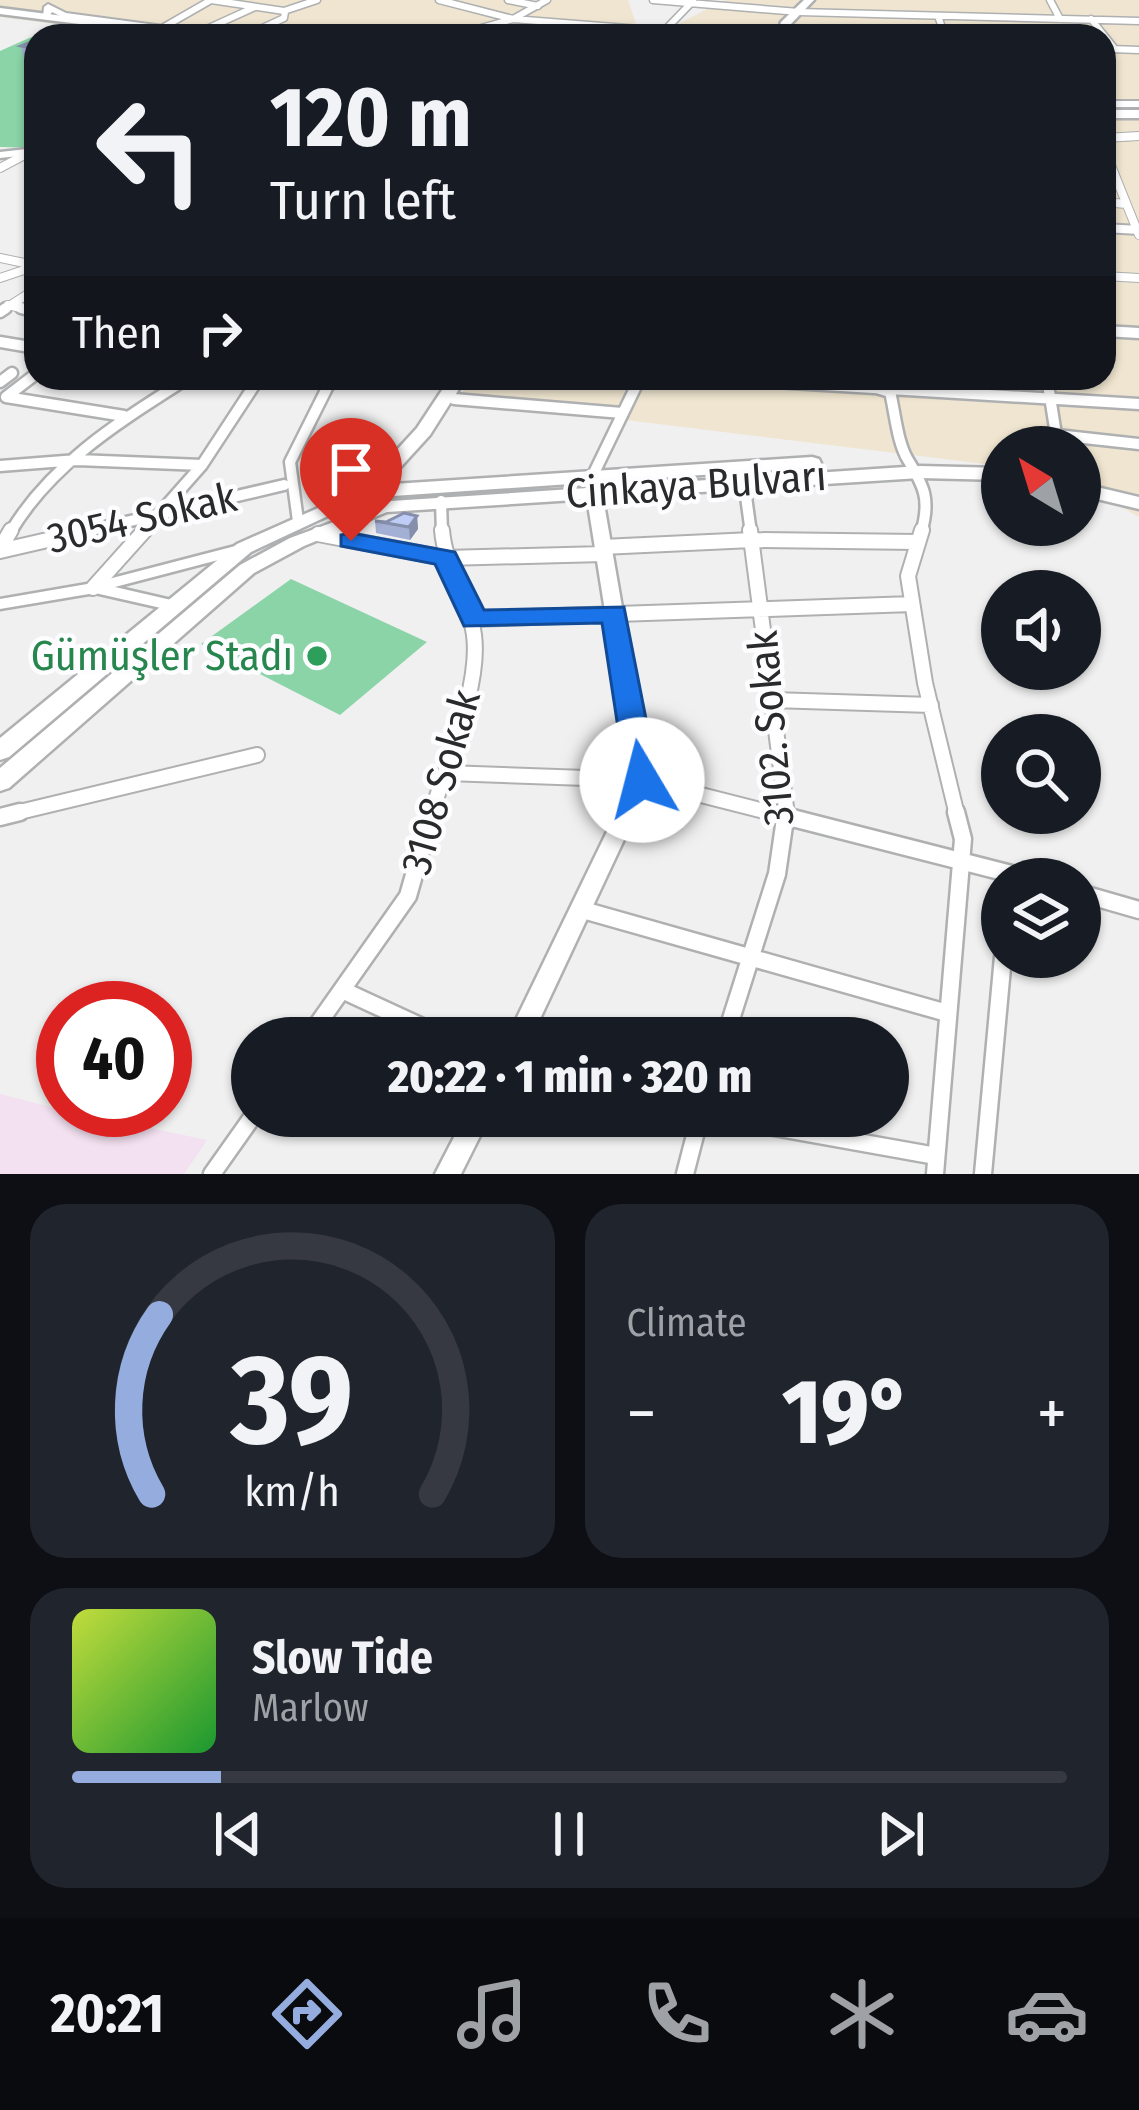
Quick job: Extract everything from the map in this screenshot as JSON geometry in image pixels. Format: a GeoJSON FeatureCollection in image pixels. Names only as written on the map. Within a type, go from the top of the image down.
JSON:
{"type":"FeatureCollection","features":[{"type":"Feature","properties":{"kind":"main road"},"geometry":{"type":"LineString","coordinates":[[787,24],[809,0]]}},
{"type":"Feature","properties":{"kind":"main road"},"geometry":{"type":"LineString","coordinates":[[49,6],[64,15],[139,24]]}},
{"type":"Feature","properties":{"kind":"main road"},"geometry":{"type":"LineString","coordinates":[[1,13],[49,6],[146,24]]}},
{"type":"Feature","properties":{"kind":"main road"},"geometry":{"type":"LineString","coordinates":[[1,13],[58,24]]}},
{"type":"Feature","properties":{"kind":"main road"},"geometry":{"type":"LineString","coordinates":[[1,13],[74,24]]}},
{"type":"Feature","properties":{"kind":"main road"},"geometry":{"type":"LineString","coordinates":[[379,498],[450,390]]}},
{"type":"Feature","properties":{"kind":"main road"},"geometry":{"type":"LineString","coordinates":[[379,498],[460,390]]}},
{"type":"Feature","properties":{"kind":"main road","name":"Cinkaya Bulvarı"},"geometry":{"type":"LineString","coordinates":[[0,751],[244,548],[379,498],[981,463]]}},
{"type":"Feature","properties":{"kind":"main road","name":"Cinkaya Bulvarı"},"geometry":{"type":"LineString","coordinates":[[379,498],[441,501],[593,483],[744,482],[913,465],[981,472]]}},
{"type":"Feature","properties":{"kind":"main road"},"geometry":{"type":"LineString","coordinates":[[1101,481],[1139,489]]}},
{"type":"Feature","properties":{"kind":"main road"},"geometry":{"type":"LineString","coordinates":[[1101,494],[1139,503]]}},
{"type":"Feature","properties":{"kind":"main road","name":"Cinkaya Bulvarı"},"geometry":{"type":"LineString","coordinates":[[0,782],[247,569],[308,527]]}},
{"type":"Feature","properties":{"kind":"street"},"geometry":{"type":"LineString","coordinates":[[169,24],[211,0],[284,11],[317,0]]}},
{"type":"Feature","properties":{"kind":"street"},"geometry":{"type":"LineString","coordinates":[[439,0],[512,20],[565,24]]}},
{"type":"Feature","properties":{"kind":"street"},"geometry":{"type":"LineString","coordinates":[[508,0],[538,6]]}},
{"type":"Feature","properties":{"kind":"street"},"geometry":{"type":"LineString","coordinates":[[497,24],[547,0]]}},
{"type":"Feature","properties":{"kind":"street"},"geometry":{"type":"LineString","coordinates":[[653,0],[799,12],[1139,21]]}},
{"type":"Feature","properties":{"kind":"street"},"geometry":{"type":"LineString","coordinates":[[1050,0],[1060,19]]}},
{"type":"Feature","properties":{"kind":"street"},"geometry":{"type":"LineString","coordinates":[[926,2],[938,24]]}},
{"type":"Feature","properties":{"kind":"street"},"geometry":{"type":"LineString","coordinates":[[220,24],[256,6]]}},
{"type":"Feature","properties":{"kind":"street"},"geometry":{"type":"LineString","coordinates":[[271,24],[284,18],[284,11]]}},
{"type":"Feature","properties":{"kind":"street"},"geometry":{"type":"LineString","coordinates":[[1091,20],[1094,24]]}},
{"type":"Feature","properties":{"kind":"street"},"geometry":{"type":"LineString","coordinates":[[1116,188],[1138,232]]}},
{"type":"Feature","properties":{"kind":"street"},"geometry":{"type":"LineString","coordinates":[[1116,203],[1126,204]]}},
{"type":"Feature","properties":{"kind":"street"},"geometry":{"type":"LineString","coordinates":[[0,382],[6,372]]}},
{"type":"Feature","properties":{"kind":"street"},"geometry":{"type":"LineString","coordinates":[[0,550],[16,518],[62,463],[168,390]]}},
{"type":"Feature","properties":{"kind":"street"},"geometry":{"type":"LineString","coordinates":[[93,588],[202,465],[251,390]]}},
{"type":"Feature","properties":{"kind":"street"},"geometry":{"type":"LineString","coordinates":[[326,390],[286,463],[284,485],[308,527],[445,558],[752,540],[916,542]]}},
{"type":"Feature","properties":{"kind":"street"},"geometry":{"type":"LineString","coordinates":[[530,1017],[642,780],[593,483],[634,390]]}},
{"type":"Feature","properties":{"kind":"street"},"geometry":{"type":"LineString","coordinates":[[808,1137],[936,1165],[963,839],[931,705],[908,576],[927,513],[887,390]]}},
{"type":"Feature","properties":{"kind":"street"},"geometry":{"type":"LineString","coordinates":[[983,390],[1139,404]]}},
{"type":"Feature","properties":{"kind":"street"},"geometry":{"type":"LineString","coordinates":[[1051,390],[1056,426]]}},
{"type":"Feature","properties":{"kind":"street"},"geometry":{"type":"LineString","coordinates":[[3,399],[124,416]]}},
{"type":"Feature","properties":{"kind":"street"},"geometry":{"type":"LineString","coordinates":[[454,399],[622,413]]}},
{"type":"Feature","properties":{"kind":"street"},"geometry":{"type":"LineString","coordinates":[[1101,443],[1139,444]]}},
{"type":"Feature","properties":{"kind":"street"},"geometry":{"type":"LineString","coordinates":[[0,466],[202,465]]}},
{"type":"Feature","properties":{"kind":"street","name":"3102. Sokak"},"geometry":{"type":"LineString","coordinates":[[732,1017],[777,874],[787,817],[744,482]]}},
{"type":"Feature","properties":{"kind":"street","name":"3054 Sokak"},"geometry":{"type":"LineString","coordinates":[[0,550],[284,485]]}},
{"type":"Feature","properties":{"kind":"street","name":"3108 Sokak"},"geometry":{"type":"LineString","coordinates":[[323,1017],[408,896],[477,652],[474,620],[445,558],[441,501]]}},
{"type":"Feature","properties":{"kind":"street","name":"3054 Sokak"},"geometry":{"type":"LineString","coordinates":[[0,520],[16,518]]}},
{"type":"Feature","properties":{"kind":"street"},"geometry":{"type":"LineString","coordinates":[[0,604],[93,588],[244,548]]}},
{"type":"Feature","properties":{"kind":"street"},"geometry":{"type":"LineString","coordinates":[[93,588],[173,606]]}},
{"type":"Feature","properties":{"kind":"street"},"geometry":{"type":"LineString","coordinates":[[474,620],[912,604]]}},
{"type":"Feature","properties":{"kind":"street"},"geometry":{"type":"LineString","coordinates":[[772,700],[931,705]]}},
{"type":"Feature","properties":{"kind":"street"},"geometry":{"type":"LineString","coordinates":[[0,817],[257,755]]}},
{"type":"Feature","properties":{"kind":"street"},"geometry":{"type":"LineString","coordinates":[[446,773],[642,780],[981,866]]}},
{"type":"Feature","properties":{"kind":"street"},"geometry":{"type":"LineString","coordinates":[[1101,899],[1139,910]]}},
{"type":"Feature","properties":{"kind":"street"},"geometry":{"type":"LineString","coordinates":[[583,910],[947,1013]]}},
{"type":"Feature","properties":{"kind":"street"},"geometry":{"type":"LineString","coordinates":[[983,1174],[1001,978]]}},
{"type":"Feature","properties":{"kind":"street"},"geometry":{"type":"LineString","coordinates":[[342,990],[400,1017]]}},
{"type":"Feature","properties":{"kind":"street"},"geometry":{"type":"LineString","coordinates":[[212,1174],[238,1137]]}},
{"type":"Feature","properties":{"kind":"street"},"geometry":{"type":"LineString","coordinates":[[448,1174],[467,1137]]}},
{"type":"Feature","properties":{"kind":"street"},"geometry":{"type":"LineString","coordinates":[[685,1174],[695,1137]]}},
{"type":"Feature","properties":{"kind":"shaded area"},"geometry":{"type":"Polygon","coordinates":[[[0,0],[628,0],[636,24],[55,24],[0,17],[0,0]]]}},
{"type":"Feature","properties":{"kind":"shaded area"},"geometry":{"type":"Polygon","coordinates":[[[725,0],[1139,0],[1139,517],[1101,496],[1101,426],[981,426],[981,463],[454,399],[464,390],[1116,390],[1116,24],[678,24],[725,0]]]}},
{"type":"Feature","properties":{"kind":"shaded area"},"geometry":{"type":"Polygon","coordinates":[[[0,1094],[36,1103],[36,1137],[207,1140],[184,1174],[0,1174],[0,1094]]]}},
{"type":"Feature","properties":{"kind":"green space"},"geometry":{"type":"Polygon","coordinates":[[[24,40],[24,148],[0,147],[0,51],[24,40]]]}},
{"type":"Feature","properties":{"kind":"green space","name":"Gümüşler Stadı"},"geometry":{"type":"Polygon","coordinates":[[[291,579],[427,642],[340,715],[201,644],[291,579]]]}},
{"type":"Feature","properties":{"kind":"building"},"geometry":{"type":"Polygon","coordinates":[[[404,513],[417,516],[409,527],[375,521],[386,522],[404,513]]]}},
{"type":"Feature","properties":{"kind":"place","name":"Gümüşler Stadı"},"geometry":{"type":"Point","coordinates":[317,656]}},
{"type":"Feature","properties":{"kind":"route"},"geometry":{"type":"LineString","coordinates":[[351,541],[445,558],[474,620],[614,613],[642,780]]}}]}
